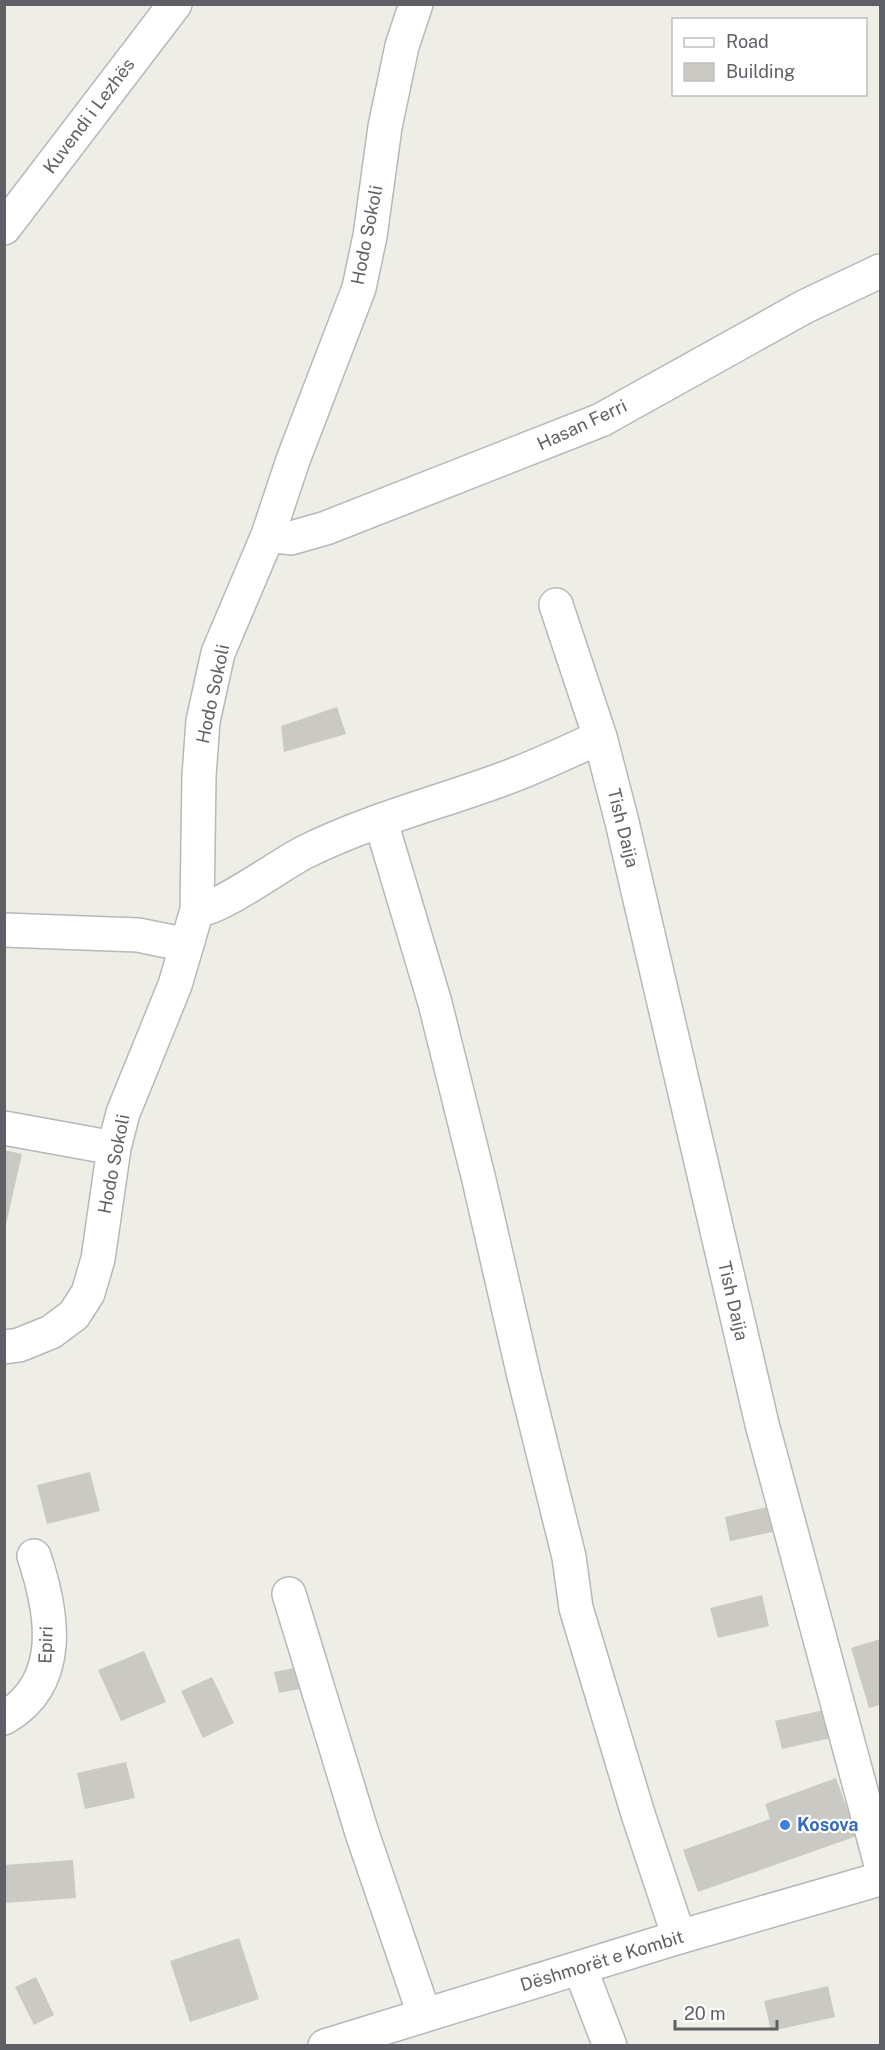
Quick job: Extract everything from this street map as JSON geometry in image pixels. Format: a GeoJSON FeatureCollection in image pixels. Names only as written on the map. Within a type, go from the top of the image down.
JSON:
{"type":"FeatureCollection","features":[{"type":"Feature","properties":{"kind":"street","name":"Kuvendi i Lezhës"},"geometry":{"type":"LineString","coordinates":[[4,228],[175,4]]}},
{"type":"Feature","properties":{"kind":"street","name":"Hodo Sokoli"},"geometry":{"type":"LineString","coordinates":[[4,1347],[20,1346],[51,1332],[74,1315],[88,1293],[98,1259],[114,1148],[123,1113],[175,985],[197,910],[199,776],[203,721],[218,653],[268,535],[293,459],[359,288],[370,236],[385,127],[402,46],[416,4]]}},
{"type":"Feature","properties":{"kind":"street","name":"Hasan Ferri"},"geometry":{"type":"LineString","coordinates":[[268,535],[297,537],[326,528],[601,420],[804,307],[880,271]]}},
{"type":"Feature","properties":{"kind":"street","name":"Tish Daija"},"geometry":{"type":"LineString","coordinates":[[556,605],[600,737],[622,822],[762,1424],[880,1862]]}},
{"type":"Feature","properties":{"kind":"street"},"geometry":{"type":"LineString","coordinates":[[197,910],[214,907],[308,851],[381,822],[505,779],[600,737]]}},
{"type":"Feature","properties":{"kind":"street"},"geometry":{"type":"LineString","coordinates":[[381,822],[435,1004],[477,1169],[524,1376],[569,1557],[576,1608],[638,1814],[679,1937]]}},
{"type":"Feature","properties":{"kind":"street"},"geometry":{"type":"LineString","coordinates":[[4,930],[138,935],[188,945]]}},
{"type":"Feature","properties":{"kind":"street"},"geometry":{"type":"LineString","coordinates":[[4,1128],[114,1148]]}},
{"type":"Feature","properties":{"kind":"street","name":"Epiri"},"geometry":{"type":"LineString","coordinates":[[4,1718],[34,1694],[48,1664],[50,1637],[34,1556]]}},
{"type":"Feature","properties":{"kind":"street"},"geometry":{"type":"LineString","coordinates":[[289,1594],[362,1833],[424,2014]]}},
{"type":"Feature","properties":{"kind":"street","name":"Dëshmorët e Kombit"},"geometry":{"type":"LineString","coordinates":[[325,2046],[679,1937],[880,1880]]}},
{"type":"Feature","properties":{"kind":"street"},"geometry":{"type":"LineString","coordinates":[[580,1968],[610,2046]]}},
{"type":"Feature","properties":{"kind":"building"},"geometry":{"type":"Polygon","coordinates":[[[337,707],[346,734],[284,752],[281,726],[337,707]]]}},
{"type":"Feature","properties":{"kind":"building"},"geometry":{"type":"Polygon","coordinates":[[[4,1150],[22,1154],[5,1229],[4,1229],[4,1150]]]}},
{"type":"Feature","properties":{"kind":"building"},"geometry":{"type":"Polygon","coordinates":[[[90,1472],[100,1511],[47,1524],[37,1485],[90,1472]]]}},
{"type":"Feature","properties":{"kind":"building"},"geometry":{"type":"Polygon","coordinates":[[[772,1506],[777,1531],[730,1541],[725,1517],[772,1506]]]}},
{"type":"Feature","properties":{"kind":"building"},"geometry":{"type":"Polygon","coordinates":[[[762,1595],[769,1626],[718,1638],[710,1608],[762,1595]]]}},
{"type":"Feature","properties":{"kind":"building"},"geometry":{"type":"Polygon","coordinates":[[[880,1639],[880,1705],[869,1708],[851,1648],[880,1639]]]}},
{"type":"Feature","properties":{"kind":"building"},"geometry":{"type":"Polygon","coordinates":[[[144,1651],[166,1702],[121,1721],[98,1670],[144,1651]]]}},
{"type":"Feature","properties":{"kind":"building"},"geometry":{"type":"Polygon","coordinates":[[[300,1667],[304,1688],[279,1693],[274,1672],[300,1667]]]}},
{"type":"Feature","properties":{"kind":"building"},"geometry":{"type":"Polygon","coordinates":[[[212,1677],[234,1723],[203,1738],[181,1691],[212,1677]]]}},
{"type":"Feature","properties":{"kind":"building"},"geometry":{"type":"Polygon","coordinates":[[[824,1710],[831,1738],[782,1749],[775,1721],[824,1710]]]}},
{"type":"Feature","properties":{"kind":"building"},"geometry":{"type":"Polygon","coordinates":[[[126,1762],[135,1798],[85,1809],[77,1773],[126,1762]]]}},
{"type":"Feature","properties":{"kind":"building"},"geometry":{"type":"Polygon","coordinates":[[[836,1778],[857,1836],[698,1892],[683,1850],[770,1819],[765,1804],[836,1778]]]}},
{"type":"Feature","properties":{"kind":"building"},"geometry":{"type":"Polygon","coordinates":[[[73,1860],[76,1898],[4,1903],[4,1865],[73,1860]]]}},
{"type":"Feature","properties":{"kind":"building"},"geometry":{"type":"Polygon","coordinates":[[[239,1938],[259,1999],[190,2022],[170,1961],[239,1938]]]}},
{"type":"Feature","properties":{"kind":"building"},"geometry":{"type":"Polygon","coordinates":[[[36,1977],[54,2015],[34,2025],[15,1987],[36,1977]]]}},
{"type":"Feature","properties":{"kind":"building"},"geometry":{"type":"Polygon","coordinates":[[[828,1986],[835,2017],[771,2031],[764,2001],[828,1986]]]}},
{"type":"Feature","properties":{"kind":"place","name":"Kosova"},"geometry":{"type":"Point","coordinates":[785,1825]}}]}
